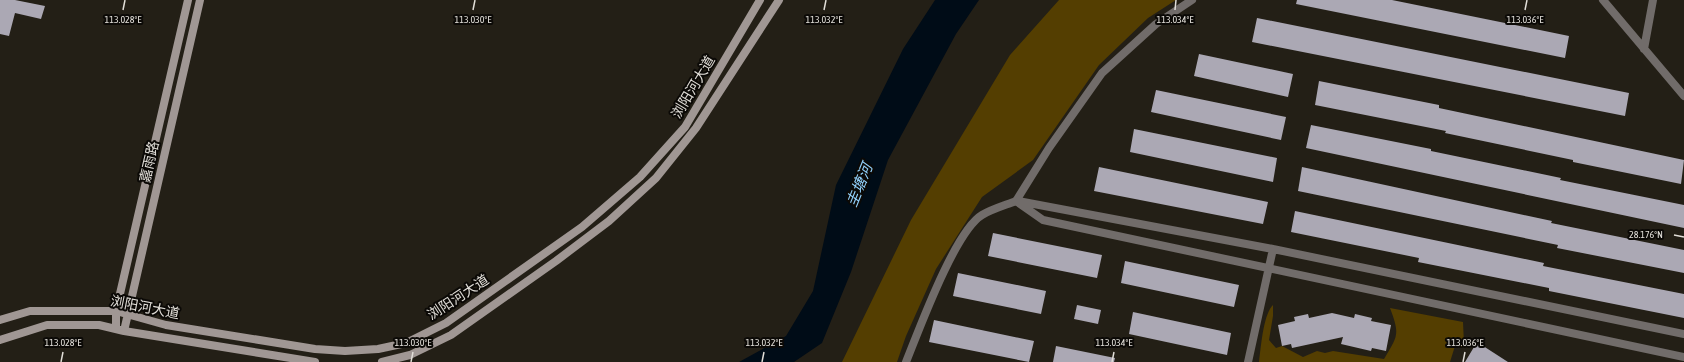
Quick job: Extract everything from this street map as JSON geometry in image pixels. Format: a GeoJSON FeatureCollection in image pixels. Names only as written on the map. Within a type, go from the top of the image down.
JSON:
{"type":"FeatureCollection","features":[{"type":"Feature","properties":{"kind":"main road","name":"嘉雨路"},"geometry":{"type":"LineString","coordinates":[[120,330],[116,311],[188,0]]}},
{"type":"Feature","properties":{"kind":"main road","name":"嘉雨路"},"geometry":{"type":"LineString","coordinates":[[120,330],[127,314],[200,0]]}},
{"type":"Feature","properties":{"kind":"main road","name":"浏阳河大道"},"geometry":{"type":"LineString","coordinates":[[0,320],[30,311],[116,311],[174,326],[315,349],[378,349],[406,343],[446,323],[582,227],[640,177],[685,127],[760,0]]}},
{"type":"Feature","properties":{"kind":"main road","name":"浏阳河大道"},"geometry":{"type":"LineString","coordinates":[[382,362],[410,355],[451,335],[556,261],[609,221],[656,178],[696,128],[779,0]]}},
{"type":"Feature","properties":{"kind":"main road","name":"浏阳河大道"},"geometry":{"type":"LineString","coordinates":[[0,340],[47,325],[100,325],[120,330],[315,362]]}},
{"type":"Feature","properties":{"kind":"street"},"geometry":{"type":"LineString","coordinates":[[1016,201],[1049,148],[1102,73],[1156,24],[1192,0]]}},
{"type":"Feature","properties":{"kind":"street"},"geometry":{"type":"LineString","coordinates":[[1603,0],[1684,96]]}},
{"type":"Feature","properties":{"kind":"street"},"geometry":{"type":"LineString","coordinates":[[1644,49],[1653,0]]}},
{"type":"Feature","properties":{"kind":"street"},"geometry":{"type":"LineString","coordinates":[[1016,201],[1043,220],[1684,357]]}},
{"type":"Feature","properties":{"kind":"street"},"geometry":{"type":"LineString","coordinates":[[906,362],[942,276],[968,229],[982,215],[1016,201],[1273,249],[1684,334]]}},
{"type":"Feature","properties":{"kind":"street"},"geometry":{"type":"LineString","coordinates":[[1248,362],[1273,249]]}},
{"type":"Feature","properties":{"kind":"shaded area"},"geometry":{"type":"Polygon","coordinates":[[[1059,0],[1176,0],[1148,18],[1099,65],[1033,160],[982,197],[936,269],[906,336],[897,362],[842,362],[911,220],[1010,55],[1059,0]]]}},
{"type":"Feature","properties":{"kind":"shaded area"},"geometry":{"type":"Polygon","coordinates":[[[1273,305],[1273,316],[1269,340],[1276,348],[1282,346],[1303,357],[1317,351],[1325,353],[1333,351],[1384,359],[1396,335],[1395,324],[1390,308],[1463,322],[1464,344],[1468,348],[1455,346],[1450,362],[1259,362],[1265,324],[1267,316],[1273,305]]]}},
{"type":"Feature","properties":{"kind":"water","name":"圭塘河"},"geometry":{"type":"Polygon","coordinates":[[[935,0],[979,0],[956,34],[888,160],[851,272],[822,343],[794,362],[739,362],[786,336],[813,291],[836,185],[903,49],[935,0]]]}},
{"type":"Feature","properties":{"kind":"building"},"geometry":{"type":"Polygon","coordinates":[[[0,0],[15,0],[45,6],[41,19],[15,13],[9,36],[0,34],[0,0]]]}},
{"type":"Feature","properties":{"kind":"building"},"geometry":{"type":"Polygon","coordinates":[[[1297,0],[1392,0],[1569,36],[1565,58],[1296,4],[1297,0]]]}},
{"type":"Feature","properties":{"kind":"building"},"geometry":{"type":"Polygon","coordinates":[[[1257,18],[1629,93],[1625,116],[1252,42],[1257,18]]]}},
{"type":"Feature","properties":{"kind":"building"},"geometry":{"type":"Polygon","coordinates":[[[1199,54],[1293,74],[1288,97],[1194,76],[1199,54]]]}},
{"type":"Feature","properties":{"kind":"building"},"geometry":{"type":"Polygon","coordinates":[[[1319,81],[1439,105],[1439,108],[1684,160],[1681,184],[1573,162],[1573,160],[1445,133],[1446,131],[1315,105],[1319,81]]]}},
{"type":"Feature","properties":{"kind":"building"},"geometry":{"type":"Polygon","coordinates":[[[1156,90],[1286,117],[1281,140],[1151,112],[1156,90]]]}},
{"type":"Feature","properties":{"kind":"building"},"geometry":{"type":"Polygon","coordinates":[[[1311,125],[1431,149],[1431,151],[1561,178],[1560,180],[1684,205],[1684,228],[1306,148],[1311,125]]]}},
{"type":"Feature","properties":{"kind":"building"},"geometry":{"type":"Polygon","coordinates":[[[1134,129],[1277,158],[1273,182],[1130,152],[1134,129]]]}},
{"type":"Feature","properties":{"kind":"building"},"geometry":{"type":"Polygon","coordinates":[[[1099,167],[1268,202],[1263,224],[1094,191],[1099,167]]]}},
{"type":"Feature","properties":{"kind":"building"},"geometry":{"type":"Polygon","coordinates":[[[1302,167],[1552,221],[1551,223],[1684,250],[1684,273],[1557,248],[1558,245],[1298,191],[1302,167]]]}},
{"type":"Feature","properties":{"kind":"building"},"geometry":{"type":"Polygon","coordinates":[[[1295,211],[1544,263],[1543,266],[1684,294],[1684,318],[1549,291],[1549,288],[1418,262],[1419,258],[1291,232],[1295,211]]]}},
{"type":"Feature","properties":{"kind":"building"},"geometry":{"type":"Polygon","coordinates":[[[993,233],[1102,255],[1097,278],[988,256],[993,233]]]}},
{"type":"Feature","properties":{"kind":"building"},"geometry":{"type":"Polygon","coordinates":[[[1125,261],[1239,285],[1234,307],[1121,283],[1125,261]]]}},
{"type":"Feature","properties":{"kind":"building"},"geometry":{"type":"Polygon","coordinates":[[[958,273],[1046,291],[1041,314],[953,296],[958,273]]]}},
{"type":"Feature","properties":{"kind":"building"},"geometry":{"type":"Polygon","coordinates":[[[1077,305],[1101,310],[1098,324],[1074,319],[1077,305]]]}},
{"type":"Feature","properties":{"kind":"building"},"geometry":{"type":"Polygon","coordinates":[[[1133,312],[1231,333],[1227,355],[1129,334],[1133,312]]]}},
{"type":"Feature","properties":{"kind":"building"},"geometry":{"type":"Polygon","coordinates":[[[1332,313],[1354,318],[1355,314],[1372,318],[1371,321],[1391,325],[1386,351],[1372,348],[1371,351],[1341,344],[1343,337],[1292,348],[1291,344],[1282,346],[1278,325],[1295,321],[1294,317],[1308,314],[1309,318],[1332,313]]]}},
{"type":"Feature","properties":{"kind":"building"},"geometry":{"type":"Polygon","coordinates":[[[934,320],[1034,341],[1029,362],[929,342],[934,320]]]}},
{"type":"Feature","properties":{"kind":"building"},"geometry":{"type":"Polygon","coordinates":[[[1477,342],[1508,362],[1465,362],[1477,342]]]}},
{"type":"Feature","properties":{"kind":"building"},"geometry":{"type":"Polygon","coordinates":[[[1056,346],[1115,358],[1114,362],[1053,362],[1056,346]]]}}]}
